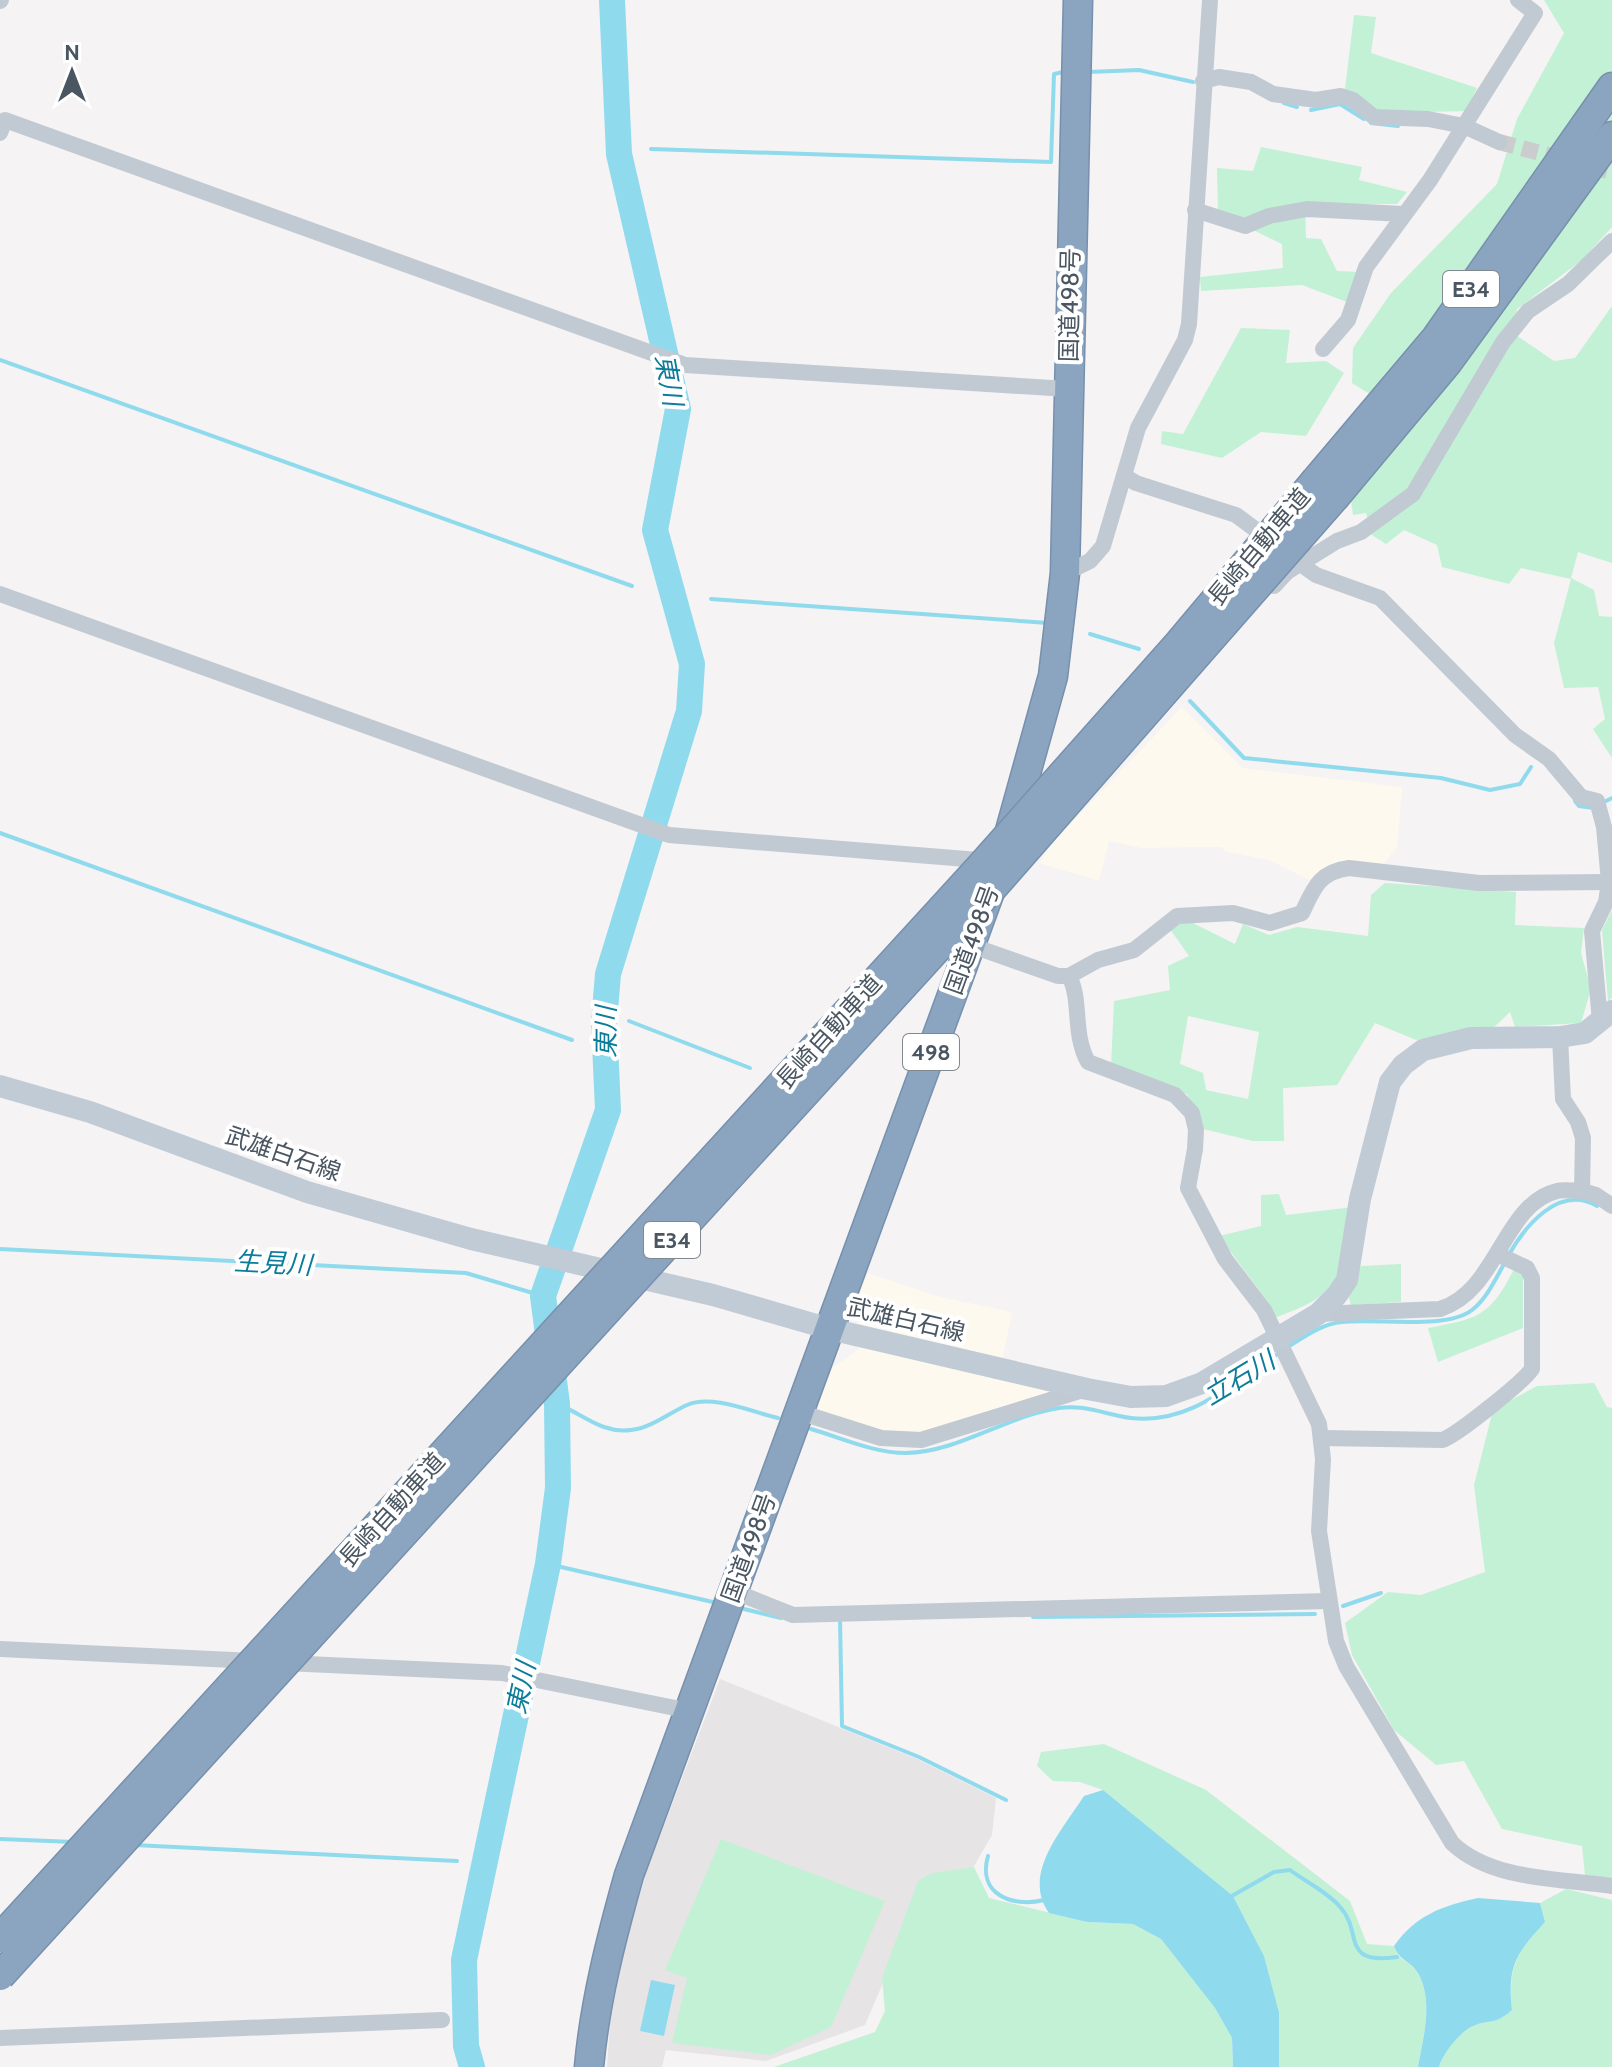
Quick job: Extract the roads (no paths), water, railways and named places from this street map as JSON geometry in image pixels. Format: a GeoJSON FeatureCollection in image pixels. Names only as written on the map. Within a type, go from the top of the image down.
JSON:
{"type":"FeatureCollection","features":[{"type":"Feature","properties":{"kind":"highway","name":"国道498号"},"geometry":{"type":"LineString","coordinates":[[589,2067],[593,2022],[606,1955],[629,1875],[1000,862],[1053,676],[1065,573],[1078,0]]}},
{"type":"Feature","properties":{"kind":"highway","name":"長崎自動車道"},"geometry":{"type":"LineString","coordinates":[[0,1976],[996,884],[1326,488],[1436,338],[1612,87]]}},
{"type":"Feature","properties":{"kind":"highway","name":"長崎自動車道"},"geometry":{"type":"LineString","coordinates":[[0,1938],[981,866],[1179,643],[1448,362],[1612,136]]}},
{"type":"Feature","properties":{"kind":"main road","name":"武雄白石線"},"geometry":{"type":"LineString","coordinates":[[0,1086],[90,1112],[307,1192],[471,1239],[713,1295],[830,1329],[1087,1389],[1131,1397],[1166,1396],[1282,1346],[1318,1314],[1347,1280],[1360,1199],[1390,1082],[1403,1065],[1423,1050],[1471,1038],[1560,1037],[1585,1033],[1606,1016]]}},
{"type":"Feature","properties":{"kind":"street"},"geometry":{"type":"LineString","coordinates":[[1065,573],[1090,561],[1103,546],[1138,428],[1185,340],[1189,324],[1210,0]]}},
{"type":"Feature","properties":{"kind":"street"},"geometry":{"type":"LineString","coordinates":[[1323,349],[1348,320],[1366,267],[1464,126],[1535,13],[1518,0]]}},
{"type":"Feature","properties":{"kind":"street"},"geometry":{"type":"LineString","coordinates":[[1203,81],[1219,77],[1251,82],[1273,94],[1316,100],[1341,96],[1353,100],[1374,117],[1428,119],[1464,126],[1499,142]]}},
{"type":"Feature","properties":{"kind":"street"},"geometry":{"type":"LineString","coordinates":[[0,133],[5,120],[685,365],[1068,389]]}},
{"type":"Feature","properties":{"kind":"street"},"geometry":{"type":"LineString","coordinates":[[1195,210],[1245,226],[1269,216],[1307,209],[1403,214]]}},
{"type":"Feature","properties":{"kind":"street"},"geometry":{"type":"LineString","coordinates":[[983,910],[1027,871],[1044,844],[1287,572],[1361,532],[1413,494],[1503,342],[1528,311],[1568,284],[1612,241]]}},
{"type":"Feature","properties":{"kind":"street"},"geometry":{"type":"LineString","coordinates":[[1124,476],[1136,483],[1236,515],[1316,575],[1380,598],[1515,735],[1549,759],[1581,797],[1597,801],[1604,827],[1609,882],[1606,902],[1592,931],[1606,1016]]}},
{"type":"Feature","properties":{"kind":"street"},"geometry":{"type":"LineString","coordinates":[[0,594],[669,835],[1000,862]]}},
{"type":"Feature","properties":{"kind":"street"},"geometry":{"type":"LineString","coordinates":[[970,945],[1058,976],[1069,976],[1098,960],[1134,950],[1177,916],[1233,913],[1270,923],[1302,913],[1317,880],[1334,870],[1349,868],[1479,883],[1609,882]]}},
{"type":"Feature","properties":{"kind":"street"},"geometry":{"type":"LineString","coordinates":[[1069,976],[1073,983],[1075,1024],[1088,1062],[1175,1095],[1187,1105],[1196,1130],[1188,1188],[1225,1259],[1264,1310],[1322,1438],[1319,1531],[1328,1601],[1336,1641],[1346,1666],[1452,1843],[1463,1853],[1495,1868],[1612,1886]]}},
{"type":"Feature","properties":{"kind":"street"},"geometry":{"type":"LineString","coordinates":[[1318,1314],[1440,1309],[1456,1304],[1476,1288],[1534,1205],[1555,1191],[1600,1199],[1578,1122],[1563,1099],[1560,1037]]}},
{"type":"Feature","properties":{"kind":"street"},"geometry":{"type":"LineString","coordinates":[[1322,1438],[1442,1440],[1457,1436],[1485,1407],[1525,1380],[1532,1369],[1532,1278],[1527,1268],[1497,1254]]}},
{"type":"Feature","properties":{"kind":"street"},"geometry":{"type":"LineString","coordinates":[[799,1412],[881,1438],[921,1440],[1087,1389]]}},
{"type":"Feature","properties":{"kind":"street"},"geometry":{"type":"LineString","coordinates":[[733,1591],[793,1615],[1328,1601]]}},
{"type":"Feature","properties":{"kind":"street"},"geometry":{"type":"LineString","coordinates":[[0,1649],[502,1673],[690,1711]]}},
{"type":"Feature","properties":{"kind":"street"},"geometry":{"type":"LineString","coordinates":[[0,2038],[442,2020]]}},
{"type":"Feature","properties":{"kind":"water"},"geometry":{"type":"Polygon","coordinates":[[[1103,1790],[1233,1896],[1264,1956],[1279,2012],[1279,2067],[1233,2067],[1232,2038],[1215,2008],[1161,1939],[1133,1924],[1087,1922],[1049,1913],[1040,1883],[1048,1852],[1084,1796],[1103,1790]]]}},
{"type":"Feature","properties":{"kind":"water"},"geometry":{"type":"Polygon","coordinates":[[[1478,1898],[1540,1903],[1545,1922],[1520,1952],[1516,1962],[1511,1982],[1512,2010],[1500,2019],[1466,2030],[1452,2045],[1439,2067],[1418,2067],[1426,2020],[1423,1984],[1418,1973],[1394,1946],[1402,1935],[1431,1913],[1478,1898]]]}},
{"type":"Feature","properties":{"kind":"water"},"geometry":{"type":"Polygon","coordinates":[[[651,1980],[675,1985],[664,2036],[640,2031],[651,1980]]]}},
{"type":"Feature","properties":{"kind":"waterway","name":"東川"},"geometry":{"type":"LineString","coordinates":[[472,2067],[466,2046],[464,1960],[548,1564],[558,1488],[557,1404],[543,1296],[608,1110],[604,1022],[608,974],[689,711],[692,664],[655,530],[678,409],[619,154],[612,0]]}},
{"type":"Feature","properties":{"kind":"waterway"},"geometry":{"type":"LineString","coordinates":[[1088,72],[1139,70],[1193,82]]}},
{"type":"Feature","properties":{"kind":"waterway"},"geometry":{"type":"LineString","coordinates":[[651,149],[1051,162],[1054,74],[1063,72]]}},
{"type":"Feature","properties":{"kind":"waterway"},"geometry":{"type":"LineString","coordinates":[[1284,103],[1297,107]]}},
{"type":"Feature","properties":{"kind":"waterway"},"geometry":{"type":"LineString","coordinates":[[1311,110],[1340,104],[1364,119]]}},
{"type":"Feature","properties":{"kind":"waterway"},"geometry":{"type":"LineString","coordinates":[[1371,123],[1398,126]]}},
{"type":"Feature","properties":{"kind":"waterway"},"geometry":{"type":"LineString","coordinates":[[0,360],[632,586]]}},
{"type":"Feature","properties":{"kind":"waterway"},"geometry":{"type":"LineString","coordinates":[[711,599],[1048,623]]}},
{"type":"Feature","properties":{"kind":"waterway"},"geometry":{"type":"LineString","coordinates":[[1090,634],[1139,649]]}},
{"type":"Feature","properties":{"kind":"waterway"},"geometry":{"type":"LineString","coordinates":[[1190,701],[1244,758],[1441,778],[1490,790],[1520,784],[1531,767]]}},
{"type":"Feature","properties":{"kind":"waterway"},"geometry":{"type":"LineString","coordinates":[[1606,801],[1612,798]]}},
{"type":"Feature","properties":{"kind":"waterway"},"geometry":{"type":"LineString","coordinates":[[1575,801],[1579,806],[1594,808]]}},
{"type":"Feature","properties":{"kind":"waterway"},"geometry":{"type":"LineString","coordinates":[[0,833],[572,1040]]}},
{"type":"Feature","properties":{"kind":"waterway"},"geometry":{"type":"LineString","coordinates":[[629,1021],[750,1068]]}},
{"type":"Feature","properties":{"kind":"waterway","name":"立石川"},"geometry":{"type":"LineString","coordinates":[[1508,1256],[1534,1221],[1557,1204],[1569,1200],[1597,1206]]}},
{"type":"Feature","properties":{"kind":"waterway","name":"生見川"},"geometry":{"type":"LineString","coordinates":[[0,1249],[466,1273],[543,1296]]}},
{"type":"Feature","properties":{"kind":"waterway","name":"立石川"},"geometry":{"type":"LineString","coordinates":[[1286,1348],[1334,1323],[1429,1322],[1461,1316],[1482,1300],[1504,1264]]}},
{"type":"Feature","properties":{"kind":"waterway","name":"立石川"},"geometry":{"type":"LineString","coordinates":[[811,1429],[870,1448],[906,1453],[945,1447],[1020,1418],[1059,1408],[1077,1407],[1131,1418],[1173,1415],[1210,1399],[1279,1353]]}},
{"type":"Feature","properties":{"kind":"waterway","name":"立石川"},"geometry":{"type":"LineString","coordinates":[[557,1404],[601,1426],[620,1430],[646,1426],[697,1402],[720,1403],[778,1418]]}},
{"type":"Feature","properties":{"kind":"waterway"},"geometry":{"type":"LineString","coordinates":[[548,1564],[717,1603]]}},
{"type":"Feature","properties":{"kind":"waterway"},"geometry":{"type":"LineString","coordinates":[[1343,1606],[1381,1593]]}},
{"type":"Feature","properties":{"kind":"waterway"},"geometry":{"type":"LineString","coordinates":[[744,1609],[781,1618]]}},
{"type":"Feature","properties":{"kind":"waterway"},"geometry":{"type":"LineString","coordinates":[[1033,1617],[1315,1614]]}},
{"type":"Feature","properties":{"kind":"waterway"},"geometry":{"type":"LineString","coordinates":[[840,1620],[842,1726],[919,1757],[1006,1800]]}},
{"type":"Feature","properties":{"kind":"waterway"},"geometry":{"type":"LineString","coordinates":[[0,1839],[74,1842]]}},
{"type":"Feature","properties":{"kind":"waterway"},"geometry":{"type":"LineString","coordinates":[[134,1845],[457,1861]]}},
{"type":"Feature","properties":{"kind":"waterway"},"geometry":{"type":"LineString","coordinates":[[988,1856],[986,1869],[992,1889],[1009,1900],[1044,1900]]}},
{"type":"Feature","properties":{"kind":"waterway"},"geometry":{"type":"LineString","coordinates":[[1230,1897],[1274,1872],[1290,1870],[1341,1908],[1360,1952],[1379,1958],[1397,1957]]}},
{"type":"Feature","properties":{"kind":"tunnel"},"geometry":{"type":"LineString","coordinates":[[1499,142],[1612,172]]}}]}
